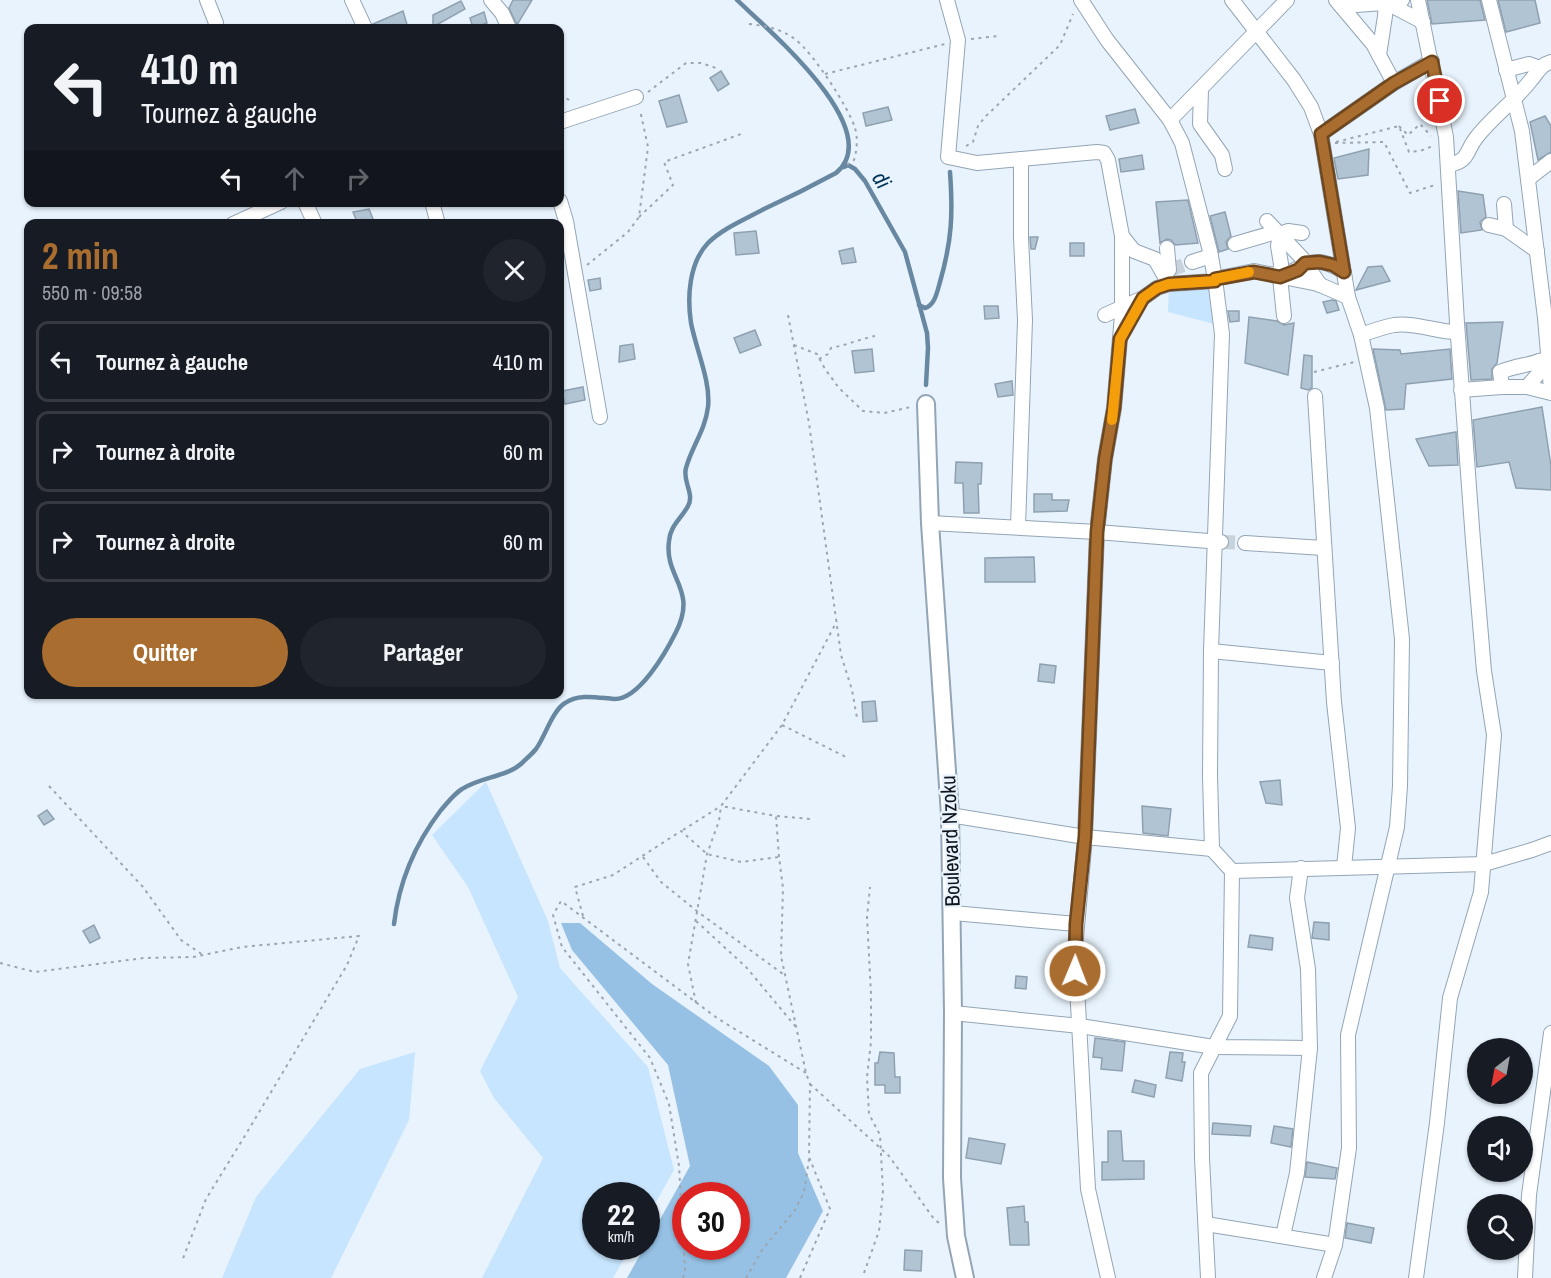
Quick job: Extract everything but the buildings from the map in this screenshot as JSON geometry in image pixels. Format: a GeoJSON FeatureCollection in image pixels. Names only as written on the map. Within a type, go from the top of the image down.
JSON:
{"type":"FeatureCollection","features":[{"type":"Feature","properties":{"kind":"street"},"geometry":{"type":"LineString","coordinates":[[207,0],[216,23]]}},
{"type":"Feature","properties":{"kind":"street"},"geometry":{"type":"LineString","coordinates":[[352,0],[363,24]]}},
{"type":"Feature","properties":{"kind":"street"},"geometry":{"type":"LineString","coordinates":[[491,0],[502,13],[507,24]]}},
{"type":"Feature","properties":{"kind":"street"},"geometry":{"type":"LineString","coordinates":[[947,0],[958,40],[948,157],[977,164],[1104,153],[1108,160],[1122,237],[1120,339],[1114,408],[1105,459],[1097,532],[1085,837],[1076,924],[1075,971],[1088,1189],[1108,1278]]}},
{"type":"Feature","properties":{"kind":"street"},"geometry":{"type":"LineString","coordinates":[[1232,0],[1294,80],[1311,107],[1321,134],[1348,297],[1361,334],[1377,408],[1402,639],[1400,786],[1397,826],[1348,1035],[1349,1148],[1335,1245],[1324,1278]]}},
{"type":"Feature","properties":{"kind":"street"},"geometry":{"type":"LineString","coordinates":[[1170,120],[1287,0]]}},
{"type":"Feature","properties":{"kind":"street"},"geometry":{"type":"LineString","coordinates":[[1338,3],[1402,0]]}},
{"type":"Feature","properties":{"kind":"street"},"geometry":{"type":"LineString","coordinates":[[1416,1278],[1437,1123],[1450,998],[1481,892],[1494,735],[1484,671],[1461,390],[1446,137],[1418,0]]}},
{"type":"Feature","properties":{"kind":"street"},"geometry":{"type":"LineString","coordinates":[[1461,390],[1527,387],[1551,391],[1544,360],[1537,251],[1522,131],[1489,0]]}},
{"type":"Feature","properties":{"kind":"street"},"geometry":{"type":"LineString","coordinates":[[1386,2],[1423,22]]}},
{"type":"Feature","properties":{"kind":"street"},"geometry":{"type":"LineString","coordinates":[[1379,55],[1386,2]]}},
{"type":"Feature","properties":{"kind":"street"},"geometry":{"type":"LineString","coordinates":[[1338,3],[1373,44],[1394,83]]}},
{"type":"Feature","properties":{"kind":"street"},"geometry":{"type":"LineString","coordinates":[[1078,5],[1170,120],[1182,143],[1211,256],[1222,334],[1218,542],[1211,651],[1210,777],[1212,849],[1232,871],[1230,1016],[1201,1073],[1202,1158],[1208,1278]]}},
{"type":"Feature","properties":{"kind":"street"},"geometry":{"type":"LineString","coordinates":[[1321,134],[1394,83],[1432,62]]}},
{"type":"Feature","properties":{"kind":"street"},"geometry":{"type":"LineString","coordinates":[[1506,70],[1529,64],[1545,65]]}},
{"type":"Feature","properties":{"kind":"street"},"geometry":{"type":"LineString","coordinates":[[1448,165],[1459,163],[1466,157],[1475,139],[1545,65]]}},
{"type":"Feature","properties":{"kind":"street"},"geometry":{"type":"LineString","coordinates":[[1201,89],[1200,124],[1222,155],[1225,169]]}},
{"type":"Feature","properties":{"kind":"street"},"geometry":{"type":"LineString","coordinates":[[564,121],[636,97]]}},
{"type":"Feature","properties":{"kind":"street"},"geometry":{"type":"LineString","coordinates":[[1018,527],[1025,320],[1021,237],[1021,159]]}},
{"type":"Feature","properties":{"kind":"street"},"geometry":{"type":"LineString","coordinates":[[1528,179],[1551,161]]}},
{"type":"Feature","properties":{"kind":"street"},"geometry":{"type":"LineString","coordinates":[[1504,204],[1506,230]]}},
{"type":"Feature","properties":{"kind":"street"},"geometry":{"type":"LineString","coordinates":[[244,219],[270,207]]}},
{"type":"Feature","properties":{"kind":"street"},"geometry":{"type":"LineString","coordinates":[[562,207],[600,417]]}},
{"type":"Feature","properties":{"kind":"street"},"geometry":{"type":"LineString","coordinates":[[1489,225],[1506,230],[1537,251]]}},
{"type":"Feature","properties":{"kind":"street"},"geometry":{"type":"LineString","coordinates":[[1274,229],[1305,263],[1320,285]]}},
{"type":"Feature","properties":{"kind":"street"},"geometry":{"type":"LineString","coordinates":[[1274,229],[1281,264],[1284,316]]}},
{"type":"Feature","properties":{"kind":"street"},"geometry":{"type":"LineString","coordinates":[[1235,244],[1240,241],[1254,240],[1274,229],[1302,232]]}},
{"type":"Feature","properties":{"kind":"street"},"geometry":{"type":"LineString","coordinates":[[1122,237],[1134,251],[1155,259],[1168,274],[1215,280],[1254,272],[1320,285],[1348,297]]}},
{"type":"Feature","properties":{"kind":"street"},"geometry":{"type":"LineString","coordinates":[[1105,315],[1143,298],[1157,288],[1168,274],[1167,248]]}},
{"type":"Feature","properties":{"kind":"street"},"geometry":{"type":"LineString","coordinates":[[1192,262],[1211,256]]}},
{"type":"Feature","properties":{"kind":"street"},"geometry":{"type":"LineString","coordinates":[[1280,277],[1298,270],[1305,263],[1320,262],[1333,265],[1344,272]]}},
{"type":"Feature","properties":{"kind":"street"},"geometry":{"type":"LineString","coordinates":[[1120,339],[1143,298]]}},
{"type":"Feature","properties":{"kind":"street"},"geometry":{"type":"LineString","coordinates":[[1361,334],[1396,325],[1440,332],[1457,332]]}},
{"type":"Feature","properties":{"kind":"street"},"geometry":{"type":"LineString","coordinates":[[1502,387],[1500,372],[1517,365],[1544,360]]}},
{"type":"Feature","properties":{"kind":"street"},"geometry":{"type":"LineString","coordinates":[[1527,387],[1539,373],[1544,360]]}},
{"type":"Feature","properties":{"kind":"street"},"geometry":{"type":"LineString","coordinates":[[1315,396],[1334,702],[1348,828],[1344,867]]}},
{"type":"Feature","properties":{"kind":"street","name":"Boulevard Nzoku"},"geometry":{"type":"LineString","coordinates":[[926,404],[930,523],[950,815],[953,1013],[952,1178],[956,1236],[965,1278]]}},
{"type":"Feature","properties":{"kind":"street"},"geometry":{"type":"LineString","coordinates":[[930,523],[1097,532],[1218,542]]}},
{"type":"Feature","properties":{"kind":"street"},"geometry":{"type":"LineString","coordinates":[[1245,543],[1323,548]]}},
{"type":"Feature","properties":{"kind":"street"},"geometry":{"type":"LineString","coordinates":[[1211,651],[1332,663]]}},
{"type":"Feature","properties":{"kind":"street"},"geometry":{"type":"LineString","coordinates":[[950,815],[1085,837],[1212,849]]}},
{"type":"Feature","properties":{"kind":"street"},"geometry":{"type":"LineString","coordinates":[[1232,871],[1484,864],[1551,843]]}},
{"type":"Feature","properties":{"kind":"street"},"geometry":{"type":"LineString","coordinates":[[1282,1236],[1297,1173],[1310,1048],[1308,969],[1297,898],[1301,868]]}},
{"type":"Feature","properties":{"kind":"street"},"geometry":{"type":"LineString","coordinates":[[952,913],[1076,924]]}},
{"type":"Feature","properties":{"kind":"street"},"geometry":{"type":"LineString","coordinates":[[953,1013],[1080,1026],[1215,1047],[1310,1048]]}},
{"type":"Feature","properties":{"kind":"street"},"geometry":{"type":"LineString","coordinates":[[1525,1278],[1529,1195],[1551,1033]]}},
{"type":"Feature","properties":{"kind":"street"},"geometry":{"type":"LineString","coordinates":[[1206,1224],[1335,1245]]}},
{"type":"Feature","properties":{"kind":"path"},"geometry":{"type":"LineString","coordinates":[[948,157],[973,142],[978,126],[985,117],[1060,45],[1078,5]]}},
{"type":"Feature","properties":{"kind":"path"},"geometry":{"type":"LineString","coordinates":[[749,24],[772,27],[797,41],[825,74],[855,128],[857,150],[854,160],[844,167]]}},
{"type":"Feature","properties":{"kind":"path"},"geometry":{"type":"LineString","coordinates":[[825,74],[958,40],[998,36]]}},
{"type":"Feature","properties":{"kind":"path"},"geometry":{"type":"LineString","coordinates":[[639,217],[648,147],[636,97],[649,91],[686,63],[701,63],[716,68]]}},
{"type":"Feature","properties":{"kind":"path"},"geometry":{"type":"LineString","coordinates":[[1399,126],[1408,135],[1420,124],[1432,137],[1446,137]]}},
{"type":"Feature","properties":{"kind":"path"},"geometry":{"type":"LineString","coordinates":[[1399,126],[1409,152],[1420,151],[1440,143],[1446,137]]}},
{"type":"Feature","properties":{"kind":"path"},"geometry":{"type":"LineString","coordinates":[[1399,126],[1332,143],[1384,142],[1410,193],[1439,184]]}},
{"type":"Feature","properties":{"kind":"path"},"geometry":{"type":"LineString","coordinates":[[575,274],[616,244],[639,217],[673,185],[664,162],[741,134]]}},
{"type":"Feature","properties":{"kind":"path"},"geometry":{"type":"LineString","coordinates":[[788,315],[810,423],[841,655],[852,690],[857,718]]}},
{"type":"Feature","properties":{"kind":"path"},"geometry":{"type":"LineString","coordinates":[[819,359],[828,354],[831,348],[875,336]]}},
{"type":"Feature","properties":{"kind":"path"},"geometry":{"type":"LineString","coordinates":[[794,345],[817,354],[839,388],[863,411],[884,413],[926,404]]}},
{"type":"Feature","properties":{"kind":"path"},"geometry":{"type":"LineString","coordinates":[[1314,372],[1365,359]]}},
{"type":"Feature","properties":{"kind":"path"},"geometry":{"type":"LineString","coordinates":[[582,916],[575,887],[613,874],[721,806],[782,725],[837,621]]}},
{"type":"Feature","properties":{"kind":"path"},"geometry":{"type":"LineString","coordinates":[[782,725],[849,758]]}},
{"type":"Feature","properties":{"kind":"path"},"geometry":{"type":"LineString","coordinates":[[49,786],[143,887],[181,940],[203,955]]}},
{"type":"Feature","properties":{"kind":"path"},"geometry":{"type":"LineString","coordinates":[[721,806],[776,816],[810,819]]}},
{"type":"Feature","properties":{"kind":"path"},"geometry":{"type":"LineString","coordinates":[[696,1003],[688,964],[707,854],[719,821],[721,806]]}},
{"type":"Feature","properties":{"kind":"path"},"geometry":{"type":"LineString","coordinates":[[746,1278],[762,1250],[795,1210],[804,1192],[809,1157],[810,1084],[781,956],[783,888],[778,857],[776,816]]}},
{"type":"Feature","properties":{"kind":"path"},"geometry":{"type":"LineString","coordinates":[[681,831],[707,854],[741,862],[778,857]]}},
{"type":"Feature","properties":{"kind":"path"},"geometry":{"type":"LineString","coordinates":[[643,857],[661,882],[784,975]]}},
{"type":"Feature","properties":{"kind":"path"},"geometry":{"type":"LineString","coordinates":[[864,1273],[879,1231],[883,1191],[880,1135],[869,1114],[867,1077],[871,1042],[867,917],[870,887]]}},
{"type":"Feature","properties":{"kind":"path"},"geometry":{"type":"LineString","coordinates":[[683,1278],[685,1269],[679,1166],[669,1104],[650,1058],[562,947],[554,915],[561,901],[717,1018],[806,1073]]}},
{"type":"Feature","properties":{"kind":"path"},"geometry":{"type":"LineString","coordinates":[[696,921],[746,967],[797,1029]]}},
{"type":"Feature","properties":{"kind":"path"},"geometry":{"type":"LineString","coordinates":[[0,963],[35,972],[144,958],[203,955],[242,947],[359,936],[347,965],[206,1199],[182,1261]]}},
{"type":"Feature","properties":{"kind":"path"},"geometry":{"type":"LineString","coordinates":[[810,1084],[889,1156],[934,1219],[956,1236]]}},
{"type":"Feature","properties":{"kind":"path"},"geometry":{"type":"LineString","coordinates":[[800,1278],[830,1209],[809,1157]]}},
{"type":"Feature","properties":{"kind":"shaded area"},"geometry":{"type":"Polygon","coordinates":[[[1215,281],[1218,325],[1168,312],[1169,284],[1215,281]]]}},
{"type":"Feature","properties":{"kind":"shaded area"},"geometry":{"type":"Polygon","coordinates":[[[486,782],[548,921],[560,968],[648,1067],[674,1170],[660,1195],[660,1182],[582,1182],[582,1260],[623,1260],[613,1278],[482,1278],[543,1158],[494,1098],[480,1071],[518,997],[468,887],[432,835],[486,782]]]}},
{"type":"Feature","properties":{"kind":"shaded area"},"geometry":{"type":"Polygon","coordinates":[[[561,923],[580,923],[652,984],[769,1066],[798,1105],[798,1153],[823,1211],[786,1278],[627,1278],[637,1260],[660,1260],[660,1219],[672,1198],[672,1260],[750,1260],[750,1182],[681,1182],[690,1166],[668,1065],[572,950],[561,923]]]}},
{"type":"Feature","properties":{"kind":"shaded area"},"geometry":{"type":"Polygon","coordinates":[[[415,1052],[409,1120],[331,1278],[222,1278],[256,1197],[360,1069],[415,1052]]]}},
{"type":"Feature","properties":{"kind":"waterway"},"geometry":{"type":"LineString","coordinates":[[394,924],[404,878],[416,850],[423,836],[451,798],[469,785],[516,768],[536,749],[552,718],[565,703],[583,697],[614,699],[633,692],[659,662],[682,617],[682,594],[671,565],[669,541],[674,527],[690,501],[685,473],[704,424],[708,407],[705,376],[691,323],[690,292],[693,270],[708,243],[721,233],[742,220],[836,173],[848,154],[847,132],[835,107],[817,81],[795,56],[737,0]]}},
{"type":"Feature","properties":{"kind":"waterway","name":"di"},"geometry":{"type":"LineString","coordinates":[[844,167],[848,165],[855,169],[865,181],[905,252],[927,333],[926,385]]}},
{"type":"Feature","properties":{"kind":"waterway"},"geometry":{"type":"LineString","coordinates":[[919,305],[925,308],[933,301],[944,267],[951,227],[950,172]]}},
{"type":"Feature","properties":{"kind":"tunnel"},"geometry":{"type":"LineString","coordinates":[[1170,270],[1192,262]]}},
{"type":"Feature","properties":{"kind":"tunnel"},"geometry":{"type":"LineString","coordinates":[[1221,542],[1245,543]]}},
{"type":"Feature","properties":{"kind":"slow traffic"},"geometry":{"type":"LineString","coordinates":[[1112,420],[1120,339],[1143,298],[1157,288],[1169,284],[1215,281],[1215,279],[1249,272]]}},
{"type":"Feature","properties":{"kind":"route"},"geometry":{"type":"LineString","coordinates":[[1075,971],[1076,924],[1085,837],[1097,532],[1105,459],[1114,408],[1120,339],[1143,298],[1157,288],[1169,284],[1215,281],[1215,279],[1254,272],[1280,277],[1298,270],[1305,263],[1320,262],[1333,265],[1344,272],[1321,134],[1394,83],[1432,62],[1440,101]]}}]}
